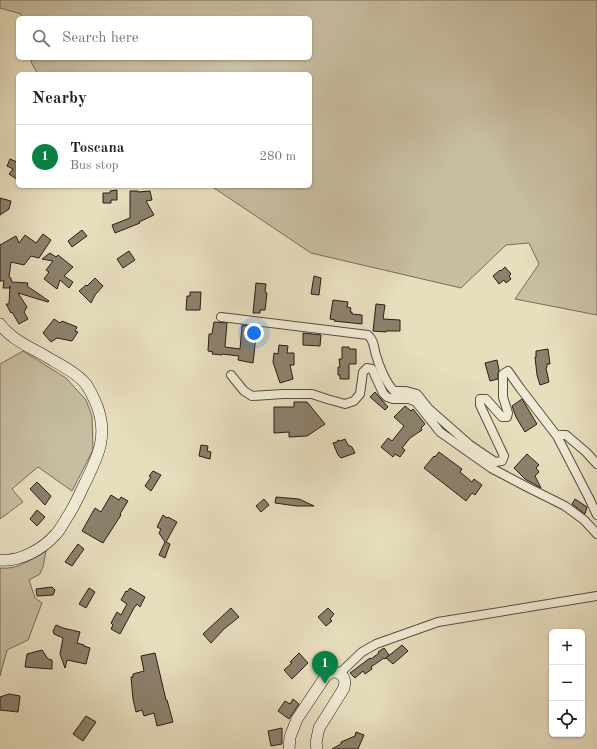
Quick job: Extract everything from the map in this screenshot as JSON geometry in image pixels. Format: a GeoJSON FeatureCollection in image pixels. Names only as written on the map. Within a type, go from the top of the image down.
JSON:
{"type":"FeatureCollection","features":[{"type":"Feature","properties":{"kind":"main road"},"geometry":{"type":"LineString","coordinates":[[0,324],[9,333],[72,372],[85,383],[97,405],[101,421],[102,436],[99,453],[94,464],[69,515],[55,535],[44,545],[28,554],[7,561],[0,560]]}},
{"type":"Feature","properties":{"kind":"main road"},"geometry":{"type":"LineString","coordinates":[[290,749],[290,737],[297,719],[320,684],[331,672],[340,673],[345,682],[344,688],[319,728],[316,743],[317,749]]}},
{"type":"Feature","properties":{"kind":"street"},"geometry":{"type":"LineString","coordinates":[[221,317],[368,335],[372,339],[376,356],[389,386],[394,391],[406,391],[417,394],[429,409],[443,422],[470,445],[495,462],[502,461],[504,456],[480,405],[480,399],[486,399],[502,417],[507,417],[508,413],[503,397],[503,374],[508,371],[557,436],[597,515]]}},
{"type":"Feature","properties":{"kind":"street"},"geometry":{"type":"LineString","coordinates":[[231,375],[244,391],[252,396],[312,394],[327,400],[345,404],[354,401],[360,394],[363,372],[367,368],[372,369],[383,394],[387,398],[409,399],[416,402],[440,432],[491,468],[565,506],[584,520],[597,534]]}},
{"type":"Feature","properties":{"kind":"street"},"geometry":{"type":"LineString","coordinates":[[557,436],[566,435],[586,452],[597,464]]}},
{"type":"Feature","properties":{"kind":"street"},"geometry":{"type":"LineString","coordinates":[[340,673],[362,652],[376,644],[438,622],[597,596]]}},
{"type":"Feature","properties":{"kind":"shaded area"},"geometry":{"type":"Polygon","coordinates":[[[0,0],[597,0],[597,315],[515,299],[539,264],[529,243],[506,245],[461,288],[311,253],[214,188],[312,188],[312,72],[37,72],[31,60],[312,60],[312,16],[22,16],[21,14],[0,8],[0,0]]]}},
{"type":"Feature","properties":{"kind":"shaded area"},"geometry":{"type":"Polygon","coordinates":[[[23,351],[66,378],[86,400],[92,416],[93,450],[72,491],[38,467],[12,489],[23,502],[0,519],[0,364],[23,351]]]}},
{"type":"Feature","properties":{"kind":"shaded area"},"geometry":{"type":"Polygon","coordinates":[[[46,551],[40,574],[29,580],[35,598],[42,603],[28,640],[7,650],[0,676],[0,568],[18,566],[46,551]]]}},
{"type":"Feature","properties":{"kind":"building"},"geometry":{"type":"Polygon","coordinates":[[[10,159],[16,162],[16,179],[9,174],[13,169],[7,166],[10,159]]]}},
{"type":"Feature","properties":{"kind":"building"},"geometry":{"type":"Polygon","coordinates":[[[117,190],[117,200],[111,200],[111,203],[103,203],[103,193],[110,193],[110,191],[117,190]]]}},
{"type":"Feature","properties":{"kind":"building"},"geometry":{"type":"Polygon","coordinates":[[[130,191],[150,191],[152,200],[146,201],[154,215],[139,222],[140,223],[115,233],[112,225],[130,218],[130,191]]]}},
{"type":"Feature","properties":{"kind":"building"},"geometry":{"type":"Polygon","coordinates":[[[0,198],[11,201],[9,209],[0,215],[0,198]]]}},
{"type":"Feature","properties":{"kind":"building"},"geometry":{"type":"Polygon","coordinates":[[[82,230],[87,236],[72,247],[68,241],[82,230]]]}},
{"type":"Feature","properties":{"kind":"building"},"geometry":{"type":"Polygon","coordinates":[[[43,234],[51,240],[39,258],[31,256],[24,265],[11,262],[9,277],[11,278],[12,282],[28,283],[27,286],[49,301],[48,302],[18,293],[27,307],[24,312],[28,319],[19,324],[6,304],[9,304],[10,288],[3,288],[4,281],[0,281],[0,245],[16,236],[19,243],[25,235],[36,243],[43,234]]]}},
{"type":"Feature","properties":{"kind":"building"},"geometry":{"type":"Polygon","coordinates":[[[129,251],[135,260],[123,268],[117,259],[129,251]]]}},
{"type":"Feature","properties":{"kind":"building"},"geometry":{"type":"Polygon","coordinates":[[[50,253],[56,257],[58,255],[73,267],[64,276],[73,282],[69,288],[60,280],[57,289],[44,279],[49,272],[46,270],[53,261],[42,259],[50,253]]]}},
{"type":"Feature","properties":{"kind":"building"},"geometry":{"type":"Polygon","coordinates":[[[505,267],[511,274],[509,276],[511,279],[506,283],[504,280],[499,284],[493,276],[505,267]]]}},
{"type":"Feature","properties":{"kind":"building"},"geometry":{"type":"Polygon","coordinates":[[[314,276],[321,278],[319,295],[311,294],[314,276]]]}},
{"type":"Feature","properties":{"kind":"building"},"geometry":{"type":"Polygon","coordinates":[[[95,278],[103,286],[95,295],[91,303],[79,291],[95,278]]]}},
{"type":"Feature","properties":{"kind":"building"},"geometry":{"type":"Polygon","coordinates":[[[256,283],[266,284],[265,292],[267,293],[265,310],[260,310],[260,313],[253,313],[256,283]]]}},
{"type":"Feature","properties":{"kind":"building"},"geometry":{"type":"Polygon","coordinates":[[[190,292],[201,292],[200,310],[186,310],[187,296],[190,296],[190,292]]]}},
{"type":"Feature","properties":{"kind":"building"},"geometry":{"type":"Polygon","coordinates":[[[333,300],[348,302],[347,307],[351,308],[350,312],[352,312],[352,314],[362,315],[362,324],[334,321],[335,320],[330,319],[333,300]]]}},
{"type":"Feature","properties":{"kind":"building"},"geometry":{"type":"Polygon","coordinates":[[[376,304],[385,305],[383,319],[400,320],[400,331],[373,331],[376,304]]]}},
{"type":"Feature","properties":{"kind":"building"},"geometry":{"type":"Polygon","coordinates":[[[54,319],[60,323],[62,321],[77,327],[75,331],[78,332],[72,341],[57,338],[51,342],[43,333],[54,319]]]}},
{"type":"Feature","properties":{"kind":"building"},"geometry":{"type":"Polygon","coordinates":[[[214,322],[227,323],[225,347],[240,349],[242,325],[257,327],[253,363],[238,360],[239,356],[212,354],[213,352],[208,351],[209,334],[212,334],[214,322]]]}},
{"type":"Feature","properties":{"kind":"building"},"geometry":{"type":"Polygon","coordinates":[[[303,333],[321,335],[320,346],[303,345],[303,333]]]}},
{"type":"Feature","properties":{"kind":"building"},"geometry":{"type":"Polygon","coordinates":[[[279,345],[288,346],[287,353],[294,353],[294,365],[290,365],[293,379],[280,383],[273,362],[274,353],[278,354],[279,345]]]}},
{"type":"Feature","properties":{"kind":"building"},"geometry":{"type":"Polygon","coordinates":[[[342,347],[356,349],[356,364],[349,364],[349,379],[340,379],[340,375],[338,375],[338,367],[340,367],[339,359],[342,359],[342,347]]]}},
{"type":"Feature","properties":{"kind":"building"},"geometry":{"type":"Polygon","coordinates":[[[548,349],[550,364],[547,364],[546,368],[549,382],[540,385],[537,375],[535,357],[536,351],[548,349]]]}},
{"type":"Feature","properties":{"kind":"building"},"geometry":{"type":"Polygon","coordinates":[[[497,360],[499,370],[498,379],[490,381],[485,363],[497,360]]]}},
{"type":"Feature","properties":{"kind":"building"},"geometry":{"type":"Polygon","coordinates":[[[375,392],[388,407],[385,410],[370,397],[375,392]]]}},
{"type":"Feature","properties":{"kind":"building"},"geometry":{"type":"Polygon","coordinates":[[[522,399],[537,424],[525,432],[516,417],[512,406],[522,399]]]}},
{"type":"Feature","properties":{"kind":"building"},"geometry":{"type":"Polygon","coordinates":[[[294,402],[307,402],[325,424],[307,436],[289,437],[289,432],[274,433],[274,407],[294,407],[294,402]]]}},
{"type":"Feature","properties":{"kind":"building"},"geometry":{"type":"Polygon","coordinates":[[[405,406],[411,411],[413,409],[425,424],[421,428],[422,430],[410,438],[402,448],[405,450],[400,457],[395,454],[393,457],[381,447],[388,438],[392,441],[404,426],[394,417],[405,406]]]}},
{"type":"Feature","properties":{"kind":"building"},"geometry":{"type":"Polygon","coordinates":[[[345,439],[355,453],[341,458],[338,455],[333,443],[337,442],[338,440],[340,441],[345,439]]]}},
{"type":"Feature","properties":{"kind":"building"},"geometry":{"type":"Polygon","coordinates":[[[201,445],[208,446],[207,451],[211,452],[210,459],[199,456],[201,445]]]}},
{"type":"Feature","properties":{"kind":"building"},"geometry":{"type":"Polygon","coordinates":[[[439,452],[462,469],[460,472],[472,482],[474,479],[482,485],[475,495],[472,493],[466,501],[424,468],[439,452]]]}},
{"type":"Feature","properties":{"kind":"building"},"geometry":{"type":"Polygon","coordinates":[[[527,454],[539,465],[536,468],[539,472],[535,476],[541,488],[525,479],[514,468],[527,454]]]}},
{"type":"Feature","properties":{"kind":"building"},"geometry":{"type":"Polygon","coordinates":[[[153,471],[161,475],[151,491],[145,486],[153,471]]]}},
{"type":"Feature","properties":{"kind":"building"},"geometry":{"type":"Polygon","coordinates":[[[37,482],[51,496],[45,505],[30,489],[37,482]]]}},
{"type":"Feature","properties":{"kind":"building"},"geometry":{"type":"Polygon","coordinates":[[[111,495],[119,500],[121,497],[128,501],[103,543],[82,531],[95,508],[101,512],[111,495]]]}},
{"type":"Feature","properties":{"kind":"building"},"geometry":{"type":"Polygon","coordinates":[[[276,497],[299,499],[314,506],[297,506],[275,503],[276,497]]]}},
{"type":"Feature","properties":{"kind":"building"},"geometry":{"type":"Polygon","coordinates":[[[264,499],[269,505],[261,512],[256,506],[264,499]]]}},
{"type":"Feature","properties":{"kind":"building"},"geometry":{"type":"Polygon","coordinates":[[[575,499],[587,507],[585,514],[572,504],[575,499]]]}},
{"type":"Feature","properties":{"kind":"building"},"geometry":{"type":"Polygon","coordinates":[[[37,510],[45,517],[37,526],[30,519],[37,510]]]}},
{"type":"Feature","properties":{"kind":"building"},"geometry":{"type":"Polygon","coordinates":[[[163,515],[177,522],[166,542],[170,544],[165,558],[159,555],[165,542],[159,533],[161,529],[157,527],[163,515]]]}},
{"type":"Feature","properties":{"kind":"building"},"geometry":{"type":"Polygon","coordinates":[[[78,544],[84,549],[72,566],[65,562],[78,544]]]}},
{"type":"Feature","properties":{"kind":"building"},"geometry":{"type":"Polygon","coordinates":[[[52,587],[55,590],[53,595],[37,596],[36,589],[52,587]]]}},
{"type":"Feature","properties":{"kind":"building"},"geometry":{"type":"Polygon","coordinates":[[[89,588],[95,592],[86,608],[79,604],[89,588]]]}},
{"type":"Feature","properties":{"kind":"building"},"geometry":{"type":"Polygon","coordinates":[[[130,588],[145,597],[140,607],[137,604],[134,608],[120,634],[111,629],[113,625],[111,623],[117,612],[121,615],[127,604],[121,600],[126,591],[127,592],[130,588]]]}},
{"type":"Feature","properties":{"kind":"building"},"geometry":{"type":"Polygon","coordinates":[[[231,608],[239,617],[224,629],[211,643],[203,634],[231,608]]]}},
{"type":"Feature","properties":{"kind":"building"},"geometry":{"type":"Polygon","coordinates":[[[328,608],[334,614],[330,619],[332,621],[326,626],[318,617],[328,608]]]}},
{"type":"Feature","properties":{"kind":"building"},"geometry":{"type":"Polygon","coordinates":[[[56,625],[80,632],[77,643],[90,648],[86,664],[67,660],[65,668],[60,654],[63,638],[54,634],[53,631],[56,625]]]}},
{"type":"Feature","properties":{"kind":"building"},"geometry":{"type":"Polygon","coordinates":[[[402,645],[408,651],[393,664],[386,658],[402,645]]]}},
{"type":"Feature","properties":{"kind":"building"},"geometry":{"type":"Polygon","coordinates":[[[384,648],[389,655],[371,667],[372,669],[365,674],[363,671],[355,678],[350,673],[370,658],[371,659],[384,648]]]}},
{"type":"Feature","properties":{"kind":"building"},"geometry":{"type":"Polygon","coordinates":[[[42,650],[48,659],[52,660],[52,669],[25,667],[27,654],[42,650]]]}},
{"type":"Feature","properties":{"kind":"building"},"geometry":{"type":"Polygon","coordinates":[[[155,653],[166,700],[173,722],[157,726],[154,713],[144,716],[142,710],[136,712],[131,677],[133,677],[133,674],[144,671],[141,656],[155,653]]]}},
{"type":"Feature","properties":{"kind":"building"},"geometry":{"type":"Polygon","coordinates":[[[299,653],[308,663],[292,679],[284,670],[292,663],[290,662],[299,653]]]}},
{"type":"Feature","properties":{"kind":"building"},"geometry":{"type":"Polygon","coordinates":[[[9,694],[20,696],[18,712],[0,710],[0,697],[9,694]]]}},
{"type":"Feature","properties":{"kind":"building"},"geometry":{"type":"Polygon","coordinates":[[[293,699],[299,704],[289,719],[278,711],[285,701],[290,704],[293,699]]]}},
{"type":"Feature","properties":{"kind":"building"},"geometry":{"type":"Polygon","coordinates":[[[86,716],[96,722],[83,741],[73,734],[86,716]]]}},
{"type":"Feature","properties":{"kind":"building"},"geometry":{"type":"Polygon","coordinates":[[[282,728],[282,744],[271,746],[268,731],[282,728]]]}},
{"type":"Feature","properties":{"kind":"building"},"geometry":{"type":"Polygon","coordinates":[[[356,732],[364,735],[358,749],[332,749],[341,744],[341,742],[355,736],[356,732]]]}},
{"type":"Feature","properties":{"kind":"place","name":"Toscana"},"geometry":{"type":"Point","coordinates":[325,684]}}]}
